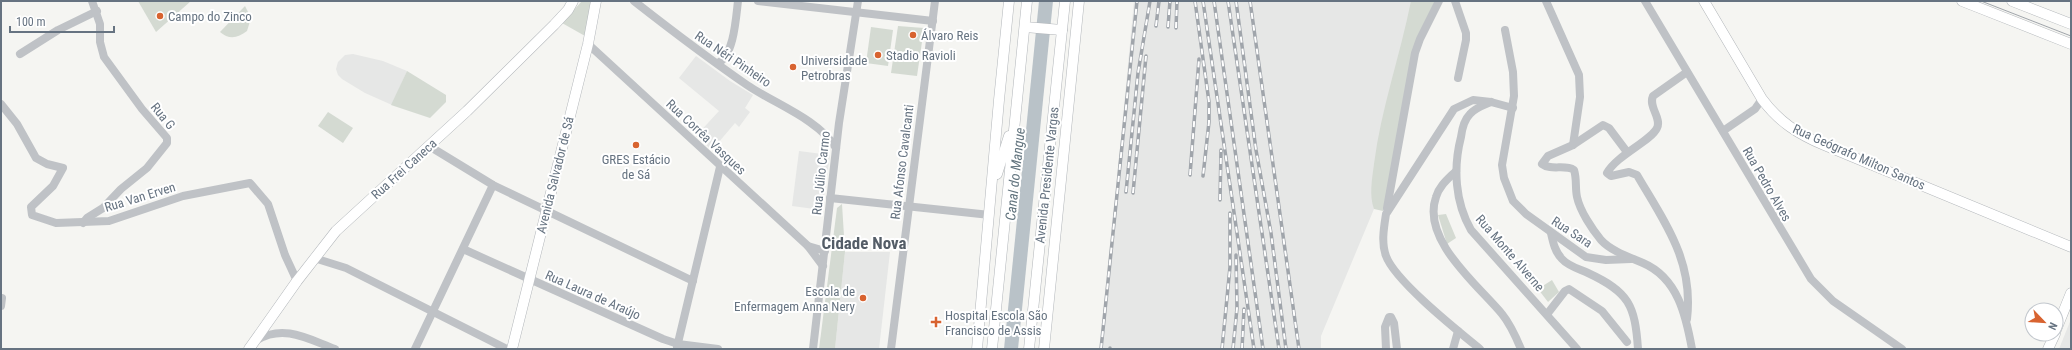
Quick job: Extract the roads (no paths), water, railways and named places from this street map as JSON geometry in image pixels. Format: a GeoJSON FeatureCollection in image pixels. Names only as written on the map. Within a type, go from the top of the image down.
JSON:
{"type":"FeatureCollection","features":[{"type":"Feature","properties":{"kind":"main road","name":"Rua Frei Caneca"},"geometry":{"type":"LineString","coordinates":[[250,346],[314,258],[336,231],[467,111],[577,1]]}},
{"type":"Feature","properties":{"kind":"main road"},"geometry":{"type":"LineString","coordinates":[[977,349],[1009,1]]}},
{"type":"Feature","properties":{"kind":"main road"},"geometry":{"type":"LineString","coordinates":[[992,349],[1015,115],[1029,27],[1027,1]]}},
{"type":"Feature","properties":{"kind":"main road","name":"Avenida Presidente Vargas"},"geometry":{"type":"LineString","coordinates":[[1029,349],[1058,30],[1065,1]]}},
{"type":"Feature","properties":{"kind":"main road","name":"Avenida Presidente Vargas"},"geometry":{"type":"LineString","coordinates":[[1044,349],[1079,1]]}},
{"type":"Feature","properties":{"kind":"main road","name":"Rua Geógrafo Milton Santos"},"geometry":{"type":"LineString","coordinates":[[1704,1],[1762,99],[1780,120],[1808,138],[2071,247]]}},
{"type":"Feature","properties":{"kind":"main road"},"geometry":{"type":"LineString","coordinates":[[1962,1],[2071,44]]}},
{"type":"Feature","properties":{"kind":"main road"},"geometry":{"type":"LineString","coordinates":[[2012,1],[2071,24]]}},
{"type":"Feature","properties":{"kind":"main road","name":"Avenida Salvador de Sá"},"geometry":{"type":"LineString","coordinates":[[512,349],[588,44],[595,2]]}},
{"type":"Feature","properties":{"kind":"main road"},"geometry":{"type":"LineString","coordinates":[[1029,27],[1058,30]]}},
{"type":"Feature","properties":{"kind":"main road"},"geometry":{"type":"LineString","coordinates":[[992,192],[1015,115]]}},
{"type":"Feature","properties":{"kind":"main road"},"geometry":{"type":"LineString","coordinates":[[986,262],[998,287]]}},
{"type":"Feature","properties":{"kind":"main road"},"geometry":{"type":"LineString","coordinates":[[2064,310],[2071,293]]}},
{"type":"Feature","properties":{"kind":"main road"},"geometry":{"type":"LineString","coordinates":[[1032,320],[1036,349]]}},
{"type":"Feature","properties":{"kind":"street","name":"Rua G"},"geometry":{"type":"LineString","coordinates":[[83,223],[87,218],[103,208],[121,189],[146,168],[167,143],[167,138],[142,109],[104,57],[97,11],[92,1]]}},
{"type":"Feature","properties":{"kind":"street","name":"Rua Néri Pinheiro"},"geometry":{"type":"LineString","coordinates":[[634,1],[686,42],[718,63],[747,85],[822,131],[836,148]]}},
{"type":"Feature","properties":{"kind":"street"},"geometry":{"type":"LineString","coordinates":[[718,63],[723,61],[730,49],[738,1]]}},
{"type":"Feature","properties":{"kind":"street"},"geometry":{"type":"LineString","coordinates":[[758,1],[933,21]]}},
{"type":"Feature","properties":{"kind":"street","name":"Rua Júlio Carmo"},"geometry":{"type":"LineString","coordinates":[[813,349],[839,123],[858,1]]}},
{"type":"Feature","properties":{"kind":"street","name":"Rua Afonso Cavalcanti"},"geometry":{"type":"LineString","coordinates":[[891,349],[935,1]]}},
{"type":"Feature","properties":{"kind":"street"},"geometry":{"type":"LineString","coordinates":[[1439,1],[1420,39],[1415,53],[1386,214],[1384,241],[1386,256],[1389,263],[1429,305],[1480,349]]}},
{"type":"Feature","properties":{"kind":"street"},"geometry":{"type":"LineString","coordinates":[[1455,1],[1466,33],[1466,40],[1458,78]]}},
{"type":"Feature","properties":{"kind":"street"},"geometry":{"type":"LineString","coordinates":[[1546,1],[1579,75],[1580,97],[1573,144]]}},
{"type":"Feature","properties":{"kind":"street","name":"Rua Pedro Alves"},"geometry":{"type":"LineString","coordinates":[[1645,1],[1811,279],[1833,301],[1902,349]]}},
{"type":"Feature","properties":{"kind":"street"},"geometry":{"type":"LineString","coordinates":[[20,54],[58,30],[97,11]]}},
{"type":"Feature","properties":{"kind":"street","name":"Rua Sara"},"geometry":{"type":"LineString","coordinates":[[1505,30],[1513,72],[1514,96],[1513,108],[1502,158],[1504,178],[1511,197],[1518,207],[1551,233],[1586,257],[1606,260],[1634,259],[1657,271],[1666,280],[1681,305],[1687,322],[1692,349]]}},
{"type":"Feature","properties":{"kind":"street","name":"Rua Corrêa Vasques"},"geometry":{"type":"LineString","coordinates":[[588,44],[720,167],[808,246],[823,266]]}},
{"type":"Feature","properties":{"kind":"street"},"geometry":{"type":"LineString","coordinates":[[1687,72],[1653,96],[1651,102],[1658,126],[1654,132],[1628,152],[1608,171],[1608,175],[1610,176],[1629,172],[1637,176],[1675,241],[1683,261],[1688,282],[1689,302],[1687,322]]}},
{"type":"Feature","properties":{"kind":"street"},"geometry":{"type":"LineString","coordinates":[[1723,131],[1755,109],[1762,99]]}},
{"type":"Feature","properties":{"kind":"street"},"geometry":{"type":"LineString","coordinates":[[1386,214],[1454,109],[1473,100],[1491,102],[1513,108]]}},
{"type":"Feature","properties":{"kind":"street","name":"Rua Monte Alverne"},"geometry":{"type":"LineString","coordinates":[[1491,102],[1470,113],[1466,119],[1458,148],[1456,171],[1461,207],[1471,230],[1548,313],[1577,349]]}},
{"type":"Feature","properties":{"kind":"street","name":"Rua Van Erven"},"geometry":{"type":"LineString","coordinates":[[1,104],[17,124],[36,158],[47,164],[63,168],[56,181],[31,207],[32,215],[56,223],[109,221],[184,196],[250,183],[268,204],[284,255],[297,281]]}},
{"type":"Feature","properties":{"kind":"street"},"geometry":{"type":"LineString","coordinates":[[822,131],[829,130],[839,123]]}},
{"type":"Feature","properties":{"kind":"street"},"geometry":{"type":"LineString","coordinates":[[1628,152],[1606,125],[1603,125],[1573,144],[1548,156],[1542,164],[1546,166],[1570,168],[1574,170],[1577,198],[1596,232],[1603,242],[1634,259]]}},
{"type":"Feature","properties":{"kind":"street"},"geometry":{"type":"LineString","coordinates":[[429,146],[493,185],[693,281]]}},
{"type":"Feature","properties":{"kind":"street"},"geometry":{"type":"LineString","coordinates":[[677,346],[720,167]]}},
{"type":"Feature","properties":{"kind":"street"},"geometry":{"type":"LineString","coordinates":[[1456,171],[1445,181],[1436,198],[1434,216],[1439,237],[1448,252],[1503,315],[1515,333],[1521,349]]}},
{"type":"Feature","properties":{"kind":"street"},"geometry":{"type":"LineString","coordinates":[[415,349],[493,185]]}},
{"type":"Feature","properties":{"kind":"street"},"geometry":{"type":"LineString","coordinates":[[830,198],[990,215]]}},
{"type":"Feature","properties":{"kind":"street"},"geometry":{"type":"LineString","coordinates":[[103,208],[109,221]]}},
{"type":"Feature","properties":{"kind":"street"},"geometry":{"type":"LineString","coordinates":[[1551,233],[1561,258],[1567,263],[1609,283],[1626,298],[1633,314],[1638,349]]}},
{"type":"Feature","properties":{"kind":"street","name":"Rua Corrêa Vasques"},"geometry":{"type":"LineString","coordinates":[[808,246],[825,251]]}},
{"type":"Feature","properties":{"kind":"street","name":"Rua Laura de Araújo"},"geometry":{"type":"LineString","coordinates":[[463,249],[677,346],[718,349]]}},
{"type":"Feature","properties":{"kind":"street"},"geometry":{"type":"LineString","coordinates":[[314,258],[346,268],[507,349]]}},
{"type":"Feature","properties":{"kind":"street"},"geometry":{"type":"LineString","coordinates":[[1548,313],[1565,291],[1569,289],[1602,310],[1627,342]]}},
{"type":"Feature","properties":{"kind":"street"},"geometry":{"type":"LineString","coordinates":[[1386,349],[1386,322],[1389,317],[1391,317],[1394,323],[1397,349]]}},
{"type":"Feature","properties":{"kind":"street"},"geometry":{"type":"LineString","coordinates":[[1453,349],[1458,331]]}},
{"type":"Feature","properties":{"kind":"street"},"geometry":{"type":"LineString","coordinates":[[250,346],[266,335],[285,332],[335,349]]}},
{"type":"Feature","properties":{"kind":"tram line"},"geometry":{"type":"LineString","coordinates":[[1981,1],[2071,36]]}},
{"type":"Feature","properties":{"kind":"railway"},"geometry":{"type":"LineString","coordinates":[[1101,349],[1137,1]]}},
{"type":"Feature","properties":{"kind":"railway"},"geometry":{"type":"LineString","coordinates":[[1126,192],[1138,73],[1150,1]]}},
{"type":"Feature","properties":{"kind":"railway"},"geometry":{"type":"LineString","coordinates":[[1156,26],[1159,1]]}},
{"type":"Feature","properties":{"kind":"railway"},"geometry":{"type":"LineString","coordinates":[[1168,27],[1170,1]]}},
{"type":"Feature","properties":{"kind":"railway"},"geometry":{"type":"LineString","coordinates":[[1176,28],[1177,1]]}},
{"type":"Feature","properties":{"kind":"railway"},"geometry":{"type":"LineString","coordinates":[[1195,1],[1209,102],[1209,122],[1203,176]]}},
{"type":"Feature","properties":{"kind":"railway"},"geometry":{"type":"LineString","coordinates":[[1203,1],[1254,349]]}},
{"type":"Feature","properties":{"kind":"railway"},"geometry":{"type":"LineString","coordinates":[[1214,1],[1263,349]]}},
{"type":"Feature","properties":{"kind":"railway"},"geometry":{"type":"LineString","coordinates":[[1228,1],[1279,349]]}},
{"type":"Feature","properties":{"kind":"railway"},"geometry":{"type":"LineString","coordinates":[[1236,1],[1256,150],[1271,233],[1286,349]]}},
{"type":"Feature","properties":{"kind":"railway"},"geometry":{"type":"LineString","coordinates":[[1250,1],[1299,349]]}},
{"type":"Feature","properties":{"kind":"railway"},"geometry":{"type":"LineString","coordinates":[[1133,193],[1146,56]]}},
{"type":"Feature","properties":{"kind":"railway"},"geometry":{"type":"LineString","coordinates":[[1190,175],[1199,59]]}},
{"type":"Feature","properties":{"kind":"railway"},"geometry":{"type":"LineString","coordinates":[[1220,200],[1221,150]]}},
{"type":"Feature","properties":{"kind":"railway"},"geometry":{"type":"LineString","coordinates":[[1222,349],[1230,267],[1230,213]]}},
{"type":"Feature","properties":{"kind":"railway"},"geometry":{"type":"LineString","coordinates":[[1233,349],[1237,308],[1236,255]]}},
{"type":"Feature","properties":{"kind":"railway"},"geometry":{"type":"LineString","coordinates":[[1242,349],[1244,309]]}},
{"type":"Feature","properties":{"kind":"place","name":"Campo do Zinco"},"geometry":{"type":"Point","coordinates":[160,16]}},
{"type":"Feature","properties":{"kind":"place","name":"Álvaro Reis"},"geometry":{"type":"Point","coordinates":[913,35]}},
{"type":"Feature","properties":{"kind":"place","name":"Stadio Ravioli"},"geometry":{"type":"Point","coordinates":[878,55]}},
{"type":"Feature","properties":{"kind":"place","name":"Universidade Petrobras"},"geometry":{"type":"Point","coordinates":[793,67]}},
{"type":"Feature","properties":{"kind":"place","name":"GRES Estácio de Sá"},"geometry":{"type":"Point","coordinates":[636,145]}},
{"type":"Feature","properties":{"kind":"place","name":"Escola de Enfermagem Anna Nery"},"geometry":{"type":"Point","coordinates":[863,298]}},
{"type":"Feature","properties":{"kind":"place","name":"Hospital Escola São Francisco de Assis"},"geometry":{"type":"Point","coordinates":[936,322]}},
{"type":"Feature","properties":{"kind":"district","name":"Cidade Nova"},"geometry":{"type":"Point","coordinates":[864,243]}},
{"type":"Feature","properties":{"kind":"water label","name":"Canal do Mangue"},"geometry":{"type":"Point","coordinates":[1015,174]}}]}
